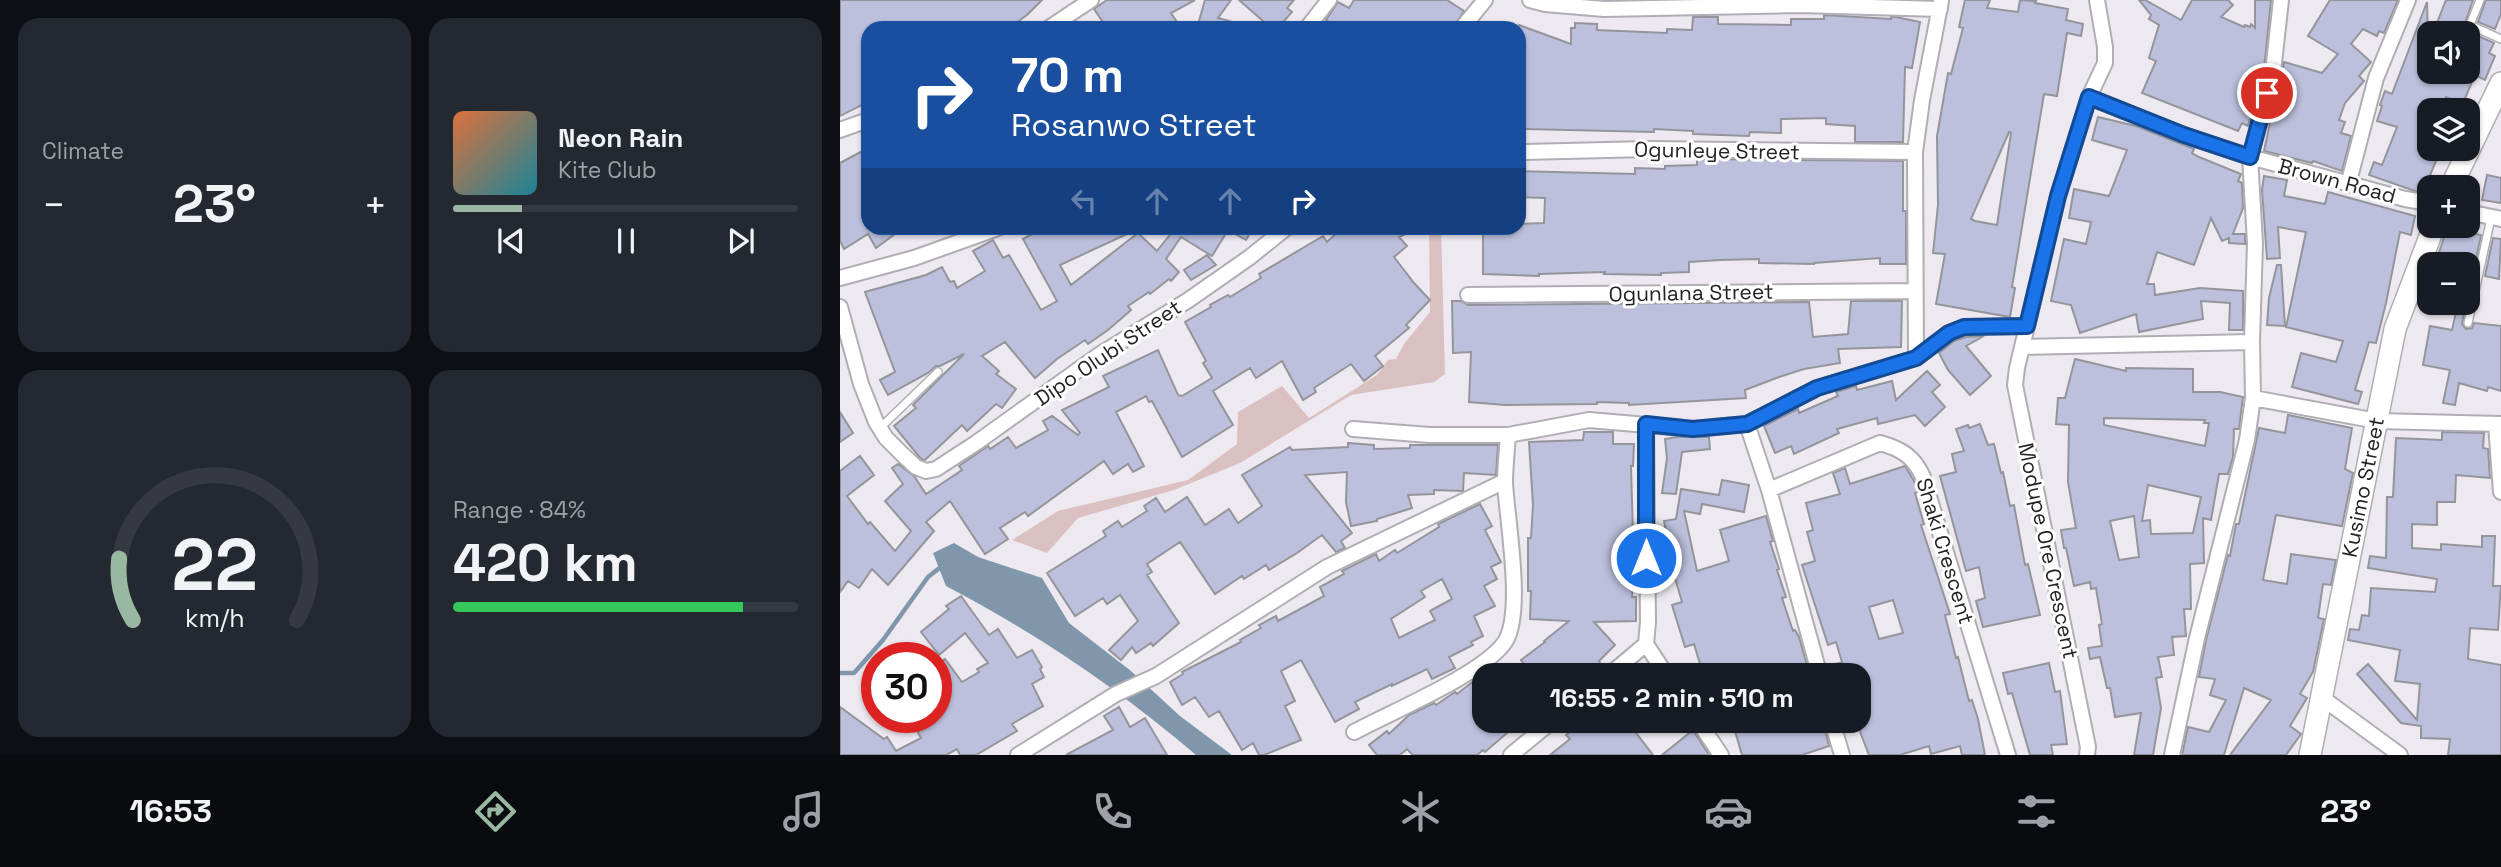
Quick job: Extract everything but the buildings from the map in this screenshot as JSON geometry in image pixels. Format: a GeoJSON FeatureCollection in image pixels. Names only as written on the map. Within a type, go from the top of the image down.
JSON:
{"type":"FeatureCollection","features":[{"type":"Feature","properties":{"kind":"street"},"geometry":{"type":"LineString","coordinates":[[1074,21],[1091,0]]}},
{"type":"Feature","properties":{"kind":"street"},"geometry":{"type":"LineString","coordinates":[[1312,21],[1329,0]]}},
{"type":"Feature","properties":{"kind":"street"},"geometry":{"type":"LineString","coordinates":[[1468,21],[1485,0]]}},
{"type":"Feature","properties":{"kind":"street"},"geometry":{"type":"LineString","coordinates":[[1530,0],[1545,4],[1604,9],[1800,3],[1941,4],[1922,100],[1915,152],[1916,358]]}},
{"type":"Feature","properties":{"kind":"street","name":"Modupe Ore Crescent"},"geometry":{"type":"LineString","coordinates":[[2087,755],[2086,734],[2015,385],[2058,196],[2089,97],[2105,63],[2097,0]]}},
{"type":"Feature","properties":{"kind":"street"},"geometry":{"type":"LineString","coordinates":[[2172,755],[2197,638],[2247,440],[2253,398],[2255,243],[2250,157],[2273,72],[2281,0]]}},
{"type":"Feature","properties":{"kind":"street"},"geometry":{"type":"LineString","coordinates":[[2348,185],[2376,78],[2408,0]]}},
{"type":"Feature","properties":{"kind":"street"},"geometry":{"type":"LineString","coordinates":[[2457,175],[2501,83]]}},
{"type":"Feature","properties":{"kind":"street","name":"Brown Road"},"geometry":{"type":"LineString","coordinates":[[2089,97],[2184,135],[2250,157],[2417,201]]}},
{"type":"Feature","properties":{"kind":"street"},"geometry":{"type":"LineString","coordinates":[[840,130],[861,122]]}},
{"type":"Feature","properties":{"kind":"street","name":"Ogunleye Street"},"geometry":{"type":"LineString","coordinates":[[1526,152],[1648,149],[1915,152]]}},
{"type":"Feature","properties":{"kind":"street"},"geometry":{"type":"LineString","coordinates":[[840,278],[914,258],[978,235]]}},
{"type":"Feature","properties":{"kind":"street","name":"Dipo Olubi Street"},"geometry":{"type":"LineString","coordinates":[[880,428],[886,438],[916,467],[926,471],[936,469],[1099,355],[1187,301],[1277,235]]}},
{"type":"Feature","properties":{"kind":"street","name":"Kusimo Street"},"geometry":{"type":"LineString","coordinates":[[2310,755],[2395,329],[2429,238]]}},
{"type":"Feature","properties":{"kind":"street","name":"Ogunlana Street"},"geometry":{"type":"LineString","coordinates":[[1468,295],[1914,291]]}},
{"type":"Feature","properties":{"kind":"street"},"geometry":{"type":"LineString","coordinates":[[840,307],[861,384],[880,428]]}},
{"type":"Feature","properties":{"kind":"street"},"geometry":{"type":"LineString","coordinates":[[1353,429],[1429,435],[1508,435],[1589,420],[1693,429],[1747,424],[1817,388],[1916,358],[1949,333],[1964,327],[2027,326]]}},
{"type":"Feature","properties":{"kind":"street"},"geometry":{"type":"LineString","coordinates":[[2022,347],[2252,342]]}},
{"type":"Feature","properties":{"kind":"street"},"geometry":{"type":"LineString","coordinates":[[2253,398],[2377,421],[2498,424],[2501,492]]}},
{"type":"Feature","properties":{"kind":"street"},"geometry":{"type":"LineString","coordinates":[[1646,424],[1646,644],[1658,663]]}},
{"type":"Feature","properties":{"kind":"street"},"geometry":{"type":"LineString","coordinates":[[1747,424],[1769,490],[1816,663]]}},
{"type":"Feature","properties":{"kind":"street"},"geometry":{"type":"LineString","coordinates":[[1354,732],[1469,672],[1496,652],[1505,641],[1513,619],[1512,563],[1505,481],[1508,435]]}},
{"type":"Feature","properties":{"kind":"street","name":"Shaki Crescent"},"geometry":{"type":"LineString","coordinates":[[1769,490],[1880,443],[1894,446],[1910,455],[1923,477],[2008,755]]}},
{"type":"Feature","properties":{"kind":"street"},"geometry":{"type":"LineString","coordinates":[[1018,755],[1116,694],[1156,676],[1327,567],[1505,481]]}},
{"type":"Feature","properties":{"kind":"street"},"geometry":{"type":"LineString","coordinates":[[1623,663],[1646,644]]}},
{"type":"Feature","properties":{"kind":"street"},"geometry":{"type":"LineString","coordinates":[[2321,696],[2400,755]]}},
{"type":"Feature","properties":{"kind":"street"},"geometry":{"type":"LineString","coordinates":[[1511,755],[1538,733]]}},
{"type":"Feature","properties":{"kind":"street"},"geometry":{"type":"LineString","coordinates":[[1706,733],[1721,755]]}},
{"type":"Feature","properties":{"kind":"street"},"geometry":{"type":"LineString","coordinates":[[1836,733],[1842,755]]}},
{"type":"Feature","properties":{"kind":"lane"},"geometry":{"type":"LineString","coordinates":[[2480,0],[2470,26],[2501,39]]}},
{"type":"Feature","properties":{"kind":"lane"},"geometry":{"type":"LineString","coordinates":[[2468,323],[2496,218]]}},
{"type":"Feature","properties":{"kind":"lane"},"geometry":{"type":"LineString","coordinates":[[880,428],[938,372]]}},
{"type":"Feature","properties":{"kind":"shaded area"},"geometry":{"type":"Polygon","coordinates":[[[1429,235],[1441,235],[1445,374],[1434,382],[1351,395],[1240,463],[1174,490],[1078,518],[1047,553],[1012,540],[1058,511],[1188,480],[1237,444],[1238,412],[1282,386],[1309,418],[1377,375],[1388,360],[1396,359],[1404,344],[1430,312],[1429,235]]]}},
{"type":"Feature","properties":{"kind":"water"},"geometry":{"type":"Polygon","coordinates":[[[954,543],[978,557],[1042,578],[1069,623],[1131,671],[1180,716],[1232,755],[1196,755],[1137,707],[1076,663],[946,586],[933,553],[954,543]]]}},
{"type":"Feature","properties":{"kind":"waterway"},"geometry":{"type":"LineString","coordinates":[[840,673],[854,673],[883,640],[928,577],[942,566]]}},
{"type":"Feature","properties":{"kind":"route"},"geometry":{"type":"LineString","coordinates":[[1646,558],[1646,424],[1693,429],[1747,424],[1817,388],[1916,358],[1949,333],[1964,327],[2027,326],[2058,196],[2089,97],[2184,135],[2250,157],[2267,93]]}}]}
